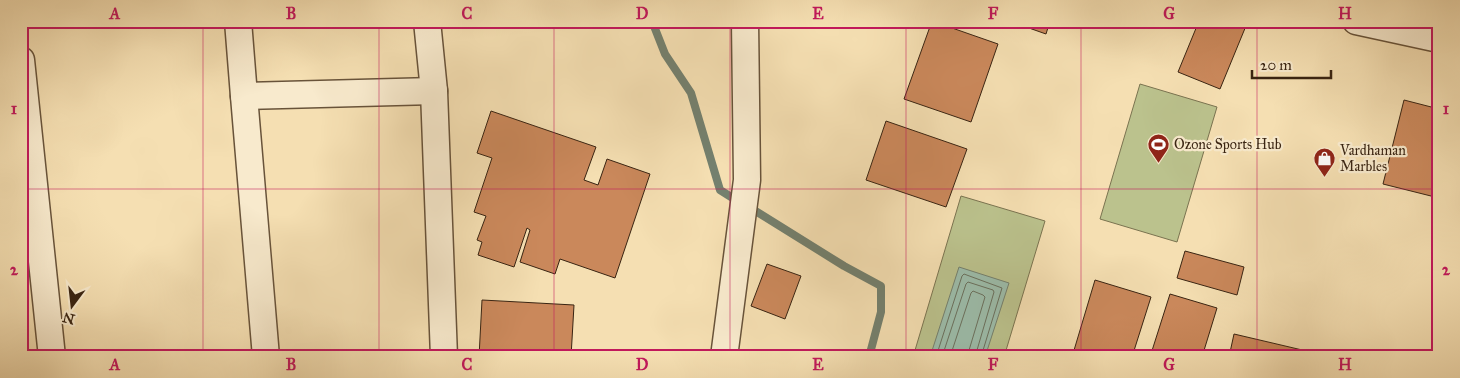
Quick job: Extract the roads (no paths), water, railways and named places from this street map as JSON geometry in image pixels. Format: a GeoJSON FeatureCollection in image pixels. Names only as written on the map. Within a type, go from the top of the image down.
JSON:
{"type":"FeatureCollection","features":[{"type":"Feature","properties":{"kind":"street"},"geometry":{"type":"LineString","coordinates":[[238,21],[266,357]]}},
{"type":"Feature","properties":{"kind":"street"},"geometry":{"type":"LineString","coordinates":[[427,21],[434,91],[444,357]]}},
{"type":"Feature","properties":{"kind":"street"},"geometry":{"type":"LineString","coordinates":[[724,357],[746,186],[745,21]]}},
{"type":"Feature","properties":{"kind":"street"},"geometry":{"type":"LineString","coordinates":[[1356,21],[1439,38]]}},
{"type":"Feature","properties":{"kind":"street"},"geometry":{"type":"LineString","coordinates":[[21,60],[52,357]]}},
{"type":"Feature","properties":{"kind":"street"},"geometry":{"type":"LineString","coordinates":[[244,96],[434,91]]}},
{"type":"Feature","properties":{"kind":"water"},"geometry":{"type":"Polygon","coordinates":[[[959,267],[1009,283],[985,357],[930,357],[959,267]]]}},
{"type":"Feature","properties":{"kind":"waterway"},"geometry":{"type":"LineString","coordinates":[[652,21],[665,54],[691,93],[720,190],[739,202]]}},
{"type":"Feature","properties":{"kind":"waterway"},"geometry":{"type":"LineString","coordinates":[[749,207],[844,266],[881,286],[881,312],[869,357]]}},
{"type":"Feature","properties":{"kind":"place","name":"Ozone Sports Hub"},"geometry":{"type":"Point","coordinates":[1158,163]}},
{"type":"Feature","properties":{"kind":"place","name":"Vardhaman Marbles"},"geometry":{"type":"Point","coordinates":[1324,177]}}]}
